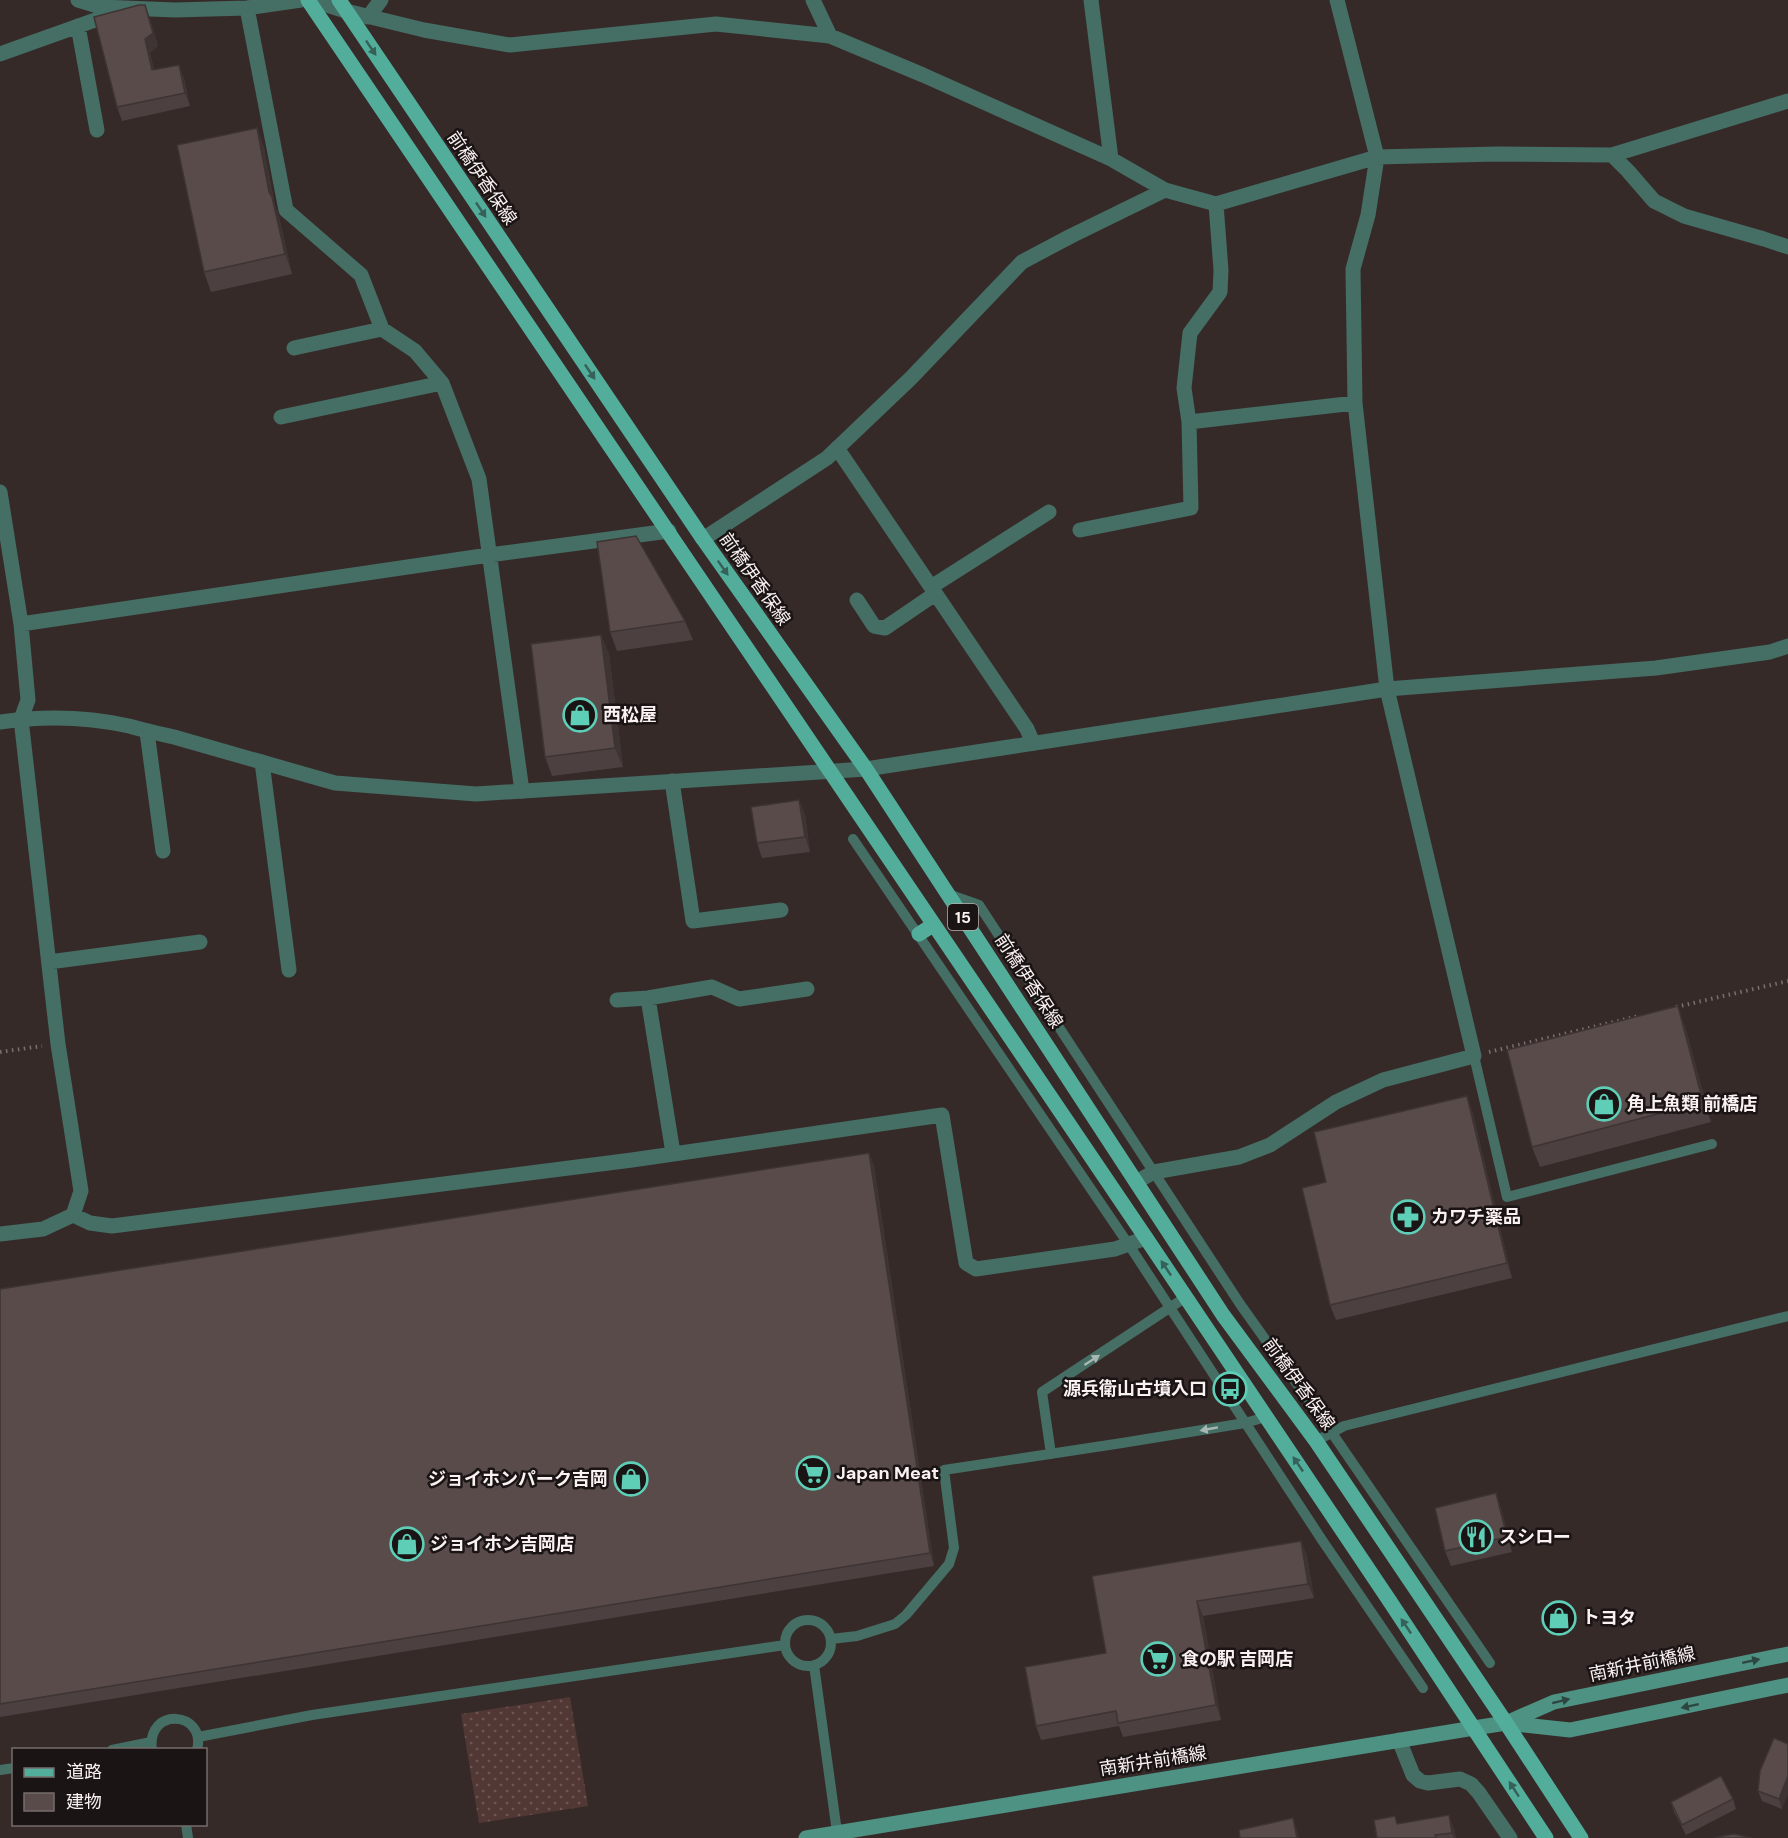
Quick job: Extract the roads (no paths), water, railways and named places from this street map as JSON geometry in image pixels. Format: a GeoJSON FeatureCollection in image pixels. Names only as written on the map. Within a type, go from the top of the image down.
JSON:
{"type":"FeatureCollection","features":[{"type":"Feature","properties":{"kind":"main road","name":"15"},"geometry":{"type":"LineString","coordinates":[[310,0],[1389,1599],[1546,1838]]}},
{"type":"Feature","properties":{"kind":"main road","name":"前橋伊香保線"},"geometry":{"type":"LineString","coordinates":[[342,6],[703,539],[866,769],[1223,1315],[1316,1441],[1581,1838]]}},
{"type":"Feature","properties":{"kind":"main road"},"geometry":{"type":"LineString","coordinates":[[919,934],[933,925]]}},
{"type":"Feature","properties":{"kind":"main road","name":"南新井前橋線"},"geometry":{"type":"LineString","coordinates":[[806,1838],[837,1835],[1506,1723],[1554,1702],[1788,1654]]}},
{"type":"Feature","properties":{"kind":"main road","name":"南新井前橋線"},"geometry":{"type":"LineString","coordinates":[[1506,1723],[1570,1730],[1788,1685]]}},
{"type":"Feature","properties":{"kind":"street"},"geometry":{"type":"LineString","coordinates":[[78,0],[101,7],[175,10],[301,0]]}},
{"type":"Feature","properties":{"kind":"street"},"geometry":{"type":"LineString","coordinates":[[310,0],[342,6],[368,17],[424,30],[510,45],[716,24],[830,36],[1111,159],[1165,190],[1216,204],[1377,157],[1497,153],[1612,155],[1788,101]]}},
{"type":"Feature","properties":{"kind":"street"},"geometry":{"type":"LineString","coordinates":[[368,17],[381,0]]}},
{"type":"Feature","properties":{"kind":"street"},"geometry":{"type":"LineString","coordinates":[[813,0],[830,36]]}},
{"type":"Feature","properties":{"kind":"street"},"geometry":{"type":"LineString","coordinates":[[1091,0],[1111,159]]}},
{"type":"Feature","properties":{"kind":"street"},"geometry":{"type":"LineString","coordinates":[[1136,1182],[1154,1172],[1239,1157],[1270,1145],[1336,1102],[1383,1080],[1474,1056],[1387,688],[1354,403],[1353,269],[1368,215],[1377,157],[1337,0]]}},
{"type":"Feature","properties":{"kind":"street"},"geometry":{"type":"LineString","coordinates":[[251,5],[286,210],[361,275],[382,329],[415,351],[442,383],[478,479],[522,791]]}},
{"type":"Feature","properties":{"kind":"street"},"geometry":{"type":"LineString","coordinates":[[0,54],[129,8]]}},
{"type":"Feature","properties":{"kind":"street"},"geometry":{"type":"LineString","coordinates":[[78,26],[97,129]]}},
{"type":"Feature","properties":{"kind":"street"},"geometry":{"type":"LineString","coordinates":[[1612,155],[1654,201],[1684,216],[1788,248]]}},
{"type":"Feature","properties":{"kind":"street"},"geometry":{"type":"LineString","coordinates":[[703,539],[827,458],[911,378],[1023,262],[1165,190]]}},
{"type":"Feature","properties":{"kind":"street"},"geometry":{"type":"LineString","coordinates":[[1080,530],[1191,508],[1189,422],[1184,388],[1190,333],[1220,291],[1221,270],[1216,204]]}},
{"type":"Feature","properties":{"kind":"street"},"geometry":{"type":"LineString","coordinates":[[294,348],[382,329]]}},
{"type":"Feature","properties":{"kind":"street"},"geometry":{"type":"LineString","coordinates":[[281,417],[442,383]]}},
{"type":"Feature","properties":{"kind":"street"},"geometry":{"type":"LineString","coordinates":[[1189,422],[1354,403]]}},
{"type":"Feature","properties":{"kind":"street"},"geometry":{"type":"LineString","coordinates":[[837,448],[1028,729],[1033,743]]}},
{"type":"Feature","properties":{"kind":"street"},"geometry":{"type":"LineString","coordinates":[[0,492],[21,624],[28,700],[21,719],[58,1044],[81,1191],[73,1215],[44,1229],[0,1234]]}},
{"type":"Feature","properties":{"kind":"street"},"geometry":{"type":"LineString","coordinates":[[857,600],[874,626],[885,628],[933,590],[1049,512]]}},
{"type":"Feature","properties":{"kind":"street"},"geometry":{"type":"LineString","coordinates":[[21,624],[489,555],[669,531]]}},
{"type":"Feature","properties":{"kind":"street"},"geometry":{"type":"LineString","coordinates":[[0,722],[21,719],[76,719],[129,726],[335,783],[477,794],[866,769],[1387,688],[1656,668],[1770,652],[1788,645]]}},
{"type":"Feature","properties":{"kind":"street"},"geometry":{"type":"LineString","coordinates":[[147,732],[163,851]]}},
{"type":"Feature","properties":{"kind":"street"},"geometry":{"type":"LineString","coordinates":[[262,762],[289,970]]}},
{"type":"Feature","properties":{"kind":"street"},"geometry":{"type":"LineString","coordinates":[[672,781],[693,921],[781,910]]}},
{"type":"Feature","properties":{"kind":"street"},"geometry":{"type":"LineString","coordinates":[[49,962],[200,942]]}},
{"type":"Feature","properties":{"kind":"street"},"geometry":{"type":"LineString","coordinates":[[617,1000],[648,998],[712,987],[739,999],[807,989]]}},
{"type":"Feature","properties":{"kind":"street"},"geometry":{"type":"LineString","coordinates":[[648,998],[673,1153]]}},
{"type":"Feature","properties":{"kind":"street"},"geometry":{"type":"LineString","coordinates":[[73,1215],[90,1223],[112,1226],[673,1153],[942,1115],[966,1263],[976,1269],[1115,1249],[1146,1238]]}},
{"type":"Feature","properties":{"kind":"street"},"geometry":{"type":"LineString","coordinates":[[1399,1740],[1413,1775],[1420,1781],[1428,1783],[1460,1779],[1471,1784],[1510,1838]]}},
{"type":"Feature","properties":{"kind":"lane"},"geometry":{"type":"LineString","coordinates":[[853,839],[1129,1245],[1423,1688]]}},
{"type":"Feature","properties":{"kind":"lane"},"geometry":{"type":"LineString","coordinates":[[948,894],[979,905],[1240,1304],[1332,1432],[1490,1663]]}},
{"type":"Feature","properties":{"kind":"lane"},"geometry":{"type":"LineString","coordinates":[[1474,1056],[1507,1197],[1712,1144]]}},
{"type":"Feature","properties":{"kind":"lane"},"geometry":{"type":"LineString","coordinates":[[1096,1121],[1113,1113]]}},
{"type":"Feature","properties":{"kind":"lane"},"geometry":{"type":"LineString","coordinates":[[1060,1143],[1076,1134]]}},
{"type":"Feature","properties":{"kind":"lane"},"geometry":{"type":"LineString","coordinates":[[1051,1454],[1042,1392],[1186,1298]]}},
{"type":"Feature","properties":{"kind":"lane"},"geometry":{"type":"LineString","coordinates":[[1223,1315],[1240,1304]]}},
{"type":"Feature","properties":{"kind":"lane"},"geometry":{"type":"LineString","coordinates":[[1316,1441],[1344,1426],[1788,1316]]}},
{"type":"Feature","properties":{"kind":"lane"},"geometry":{"type":"LineString","coordinates":[[831,1639],[857,1636],[895,1624],[906,1615],[949,1564],[954,1548],[944,1470],[1245,1423],[1266,1417]]}},
{"type":"Feature","properties":{"kind":"lane"},"geometry":{"type":"LineString","coordinates":[[1368,1518],[1384,1508]]}},
{"type":"Feature","properties":{"kind":"lane"},"geometry":{"type":"LineString","coordinates":[[1370,1611],[1389,1599]]}},
{"type":"Feature","properties":{"kind":"lane"},"geometry":{"type":"LineString","coordinates":[[1433,1615],[1449,1603]]}},
{"type":"Feature","properties":{"kind":"lane"},"geometry":{"type":"LineString","coordinates":[[808,1619],[828,1629],[831,1639],[827,1657],[814,1665],[798,1664],[787,1652],[785,1645],[786,1637],[794,1624],[808,1619]]}},
{"type":"Feature","properties":{"kind":"lane"},"geometry":{"type":"LineString","coordinates":[[198,1737],[312,1714],[785,1645]]}},
{"type":"Feature","properties":{"kind":"lane"},"geometry":{"type":"LineString","coordinates":[[814,1665],[837,1835]]}},
{"type":"Feature","properties":{"kind":"lane"},"geometry":{"type":"LineString","coordinates":[[125,1748],[152,1746],[156,1727],[162,1722],[177,1718],[191,1724],[198,1737],[197,1748]]}},
{"type":"Feature","properties":{"kind":"place","name":"西松屋"},"geometry":{"type":"Point","coordinates":[580,715]}},
{"type":"Feature","properties":{"kind":"place","name":"角上魚類 前橋店"},"geometry":{"type":"Point","coordinates":[1604,1104]}},
{"type":"Feature","properties":{"kind":"place","name":"カワチ薬品"},"geometry":{"type":"Point","coordinates":[1408,1217]}},
{"type":"Feature","properties":{"kind":"place","name":"源兵衛山古墳入口"},"geometry":{"type":"Point","coordinates":[1230,1389]}},
{"type":"Feature","properties":{"kind":"place","name":"Japan Meat"},"geometry":{"type":"Point","coordinates":[813,1473]}},
{"type":"Feature","properties":{"kind":"place","name":"ジョイホンパーク吉岡"},"geometry":{"type":"Point","coordinates":[631,1479]}},
{"type":"Feature","properties":{"kind":"place","name":"スシロー"},"geometry":{"type":"Point","coordinates":[1476,1537]}},
{"type":"Feature","properties":{"kind":"place","name":"ジョイホン吉岡店"},"geometry":{"type":"Point","coordinates":[407,1544]}},
{"type":"Feature","properties":{"kind":"place","name":"トヨタ"},"geometry":{"type":"Point","coordinates":[1559,1618]}},
{"type":"Feature","properties":{"kind":"place","name":"食の駅 吉岡店"},"geometry":{"type":"Point","coordinates":[1158,1659]}}]}
